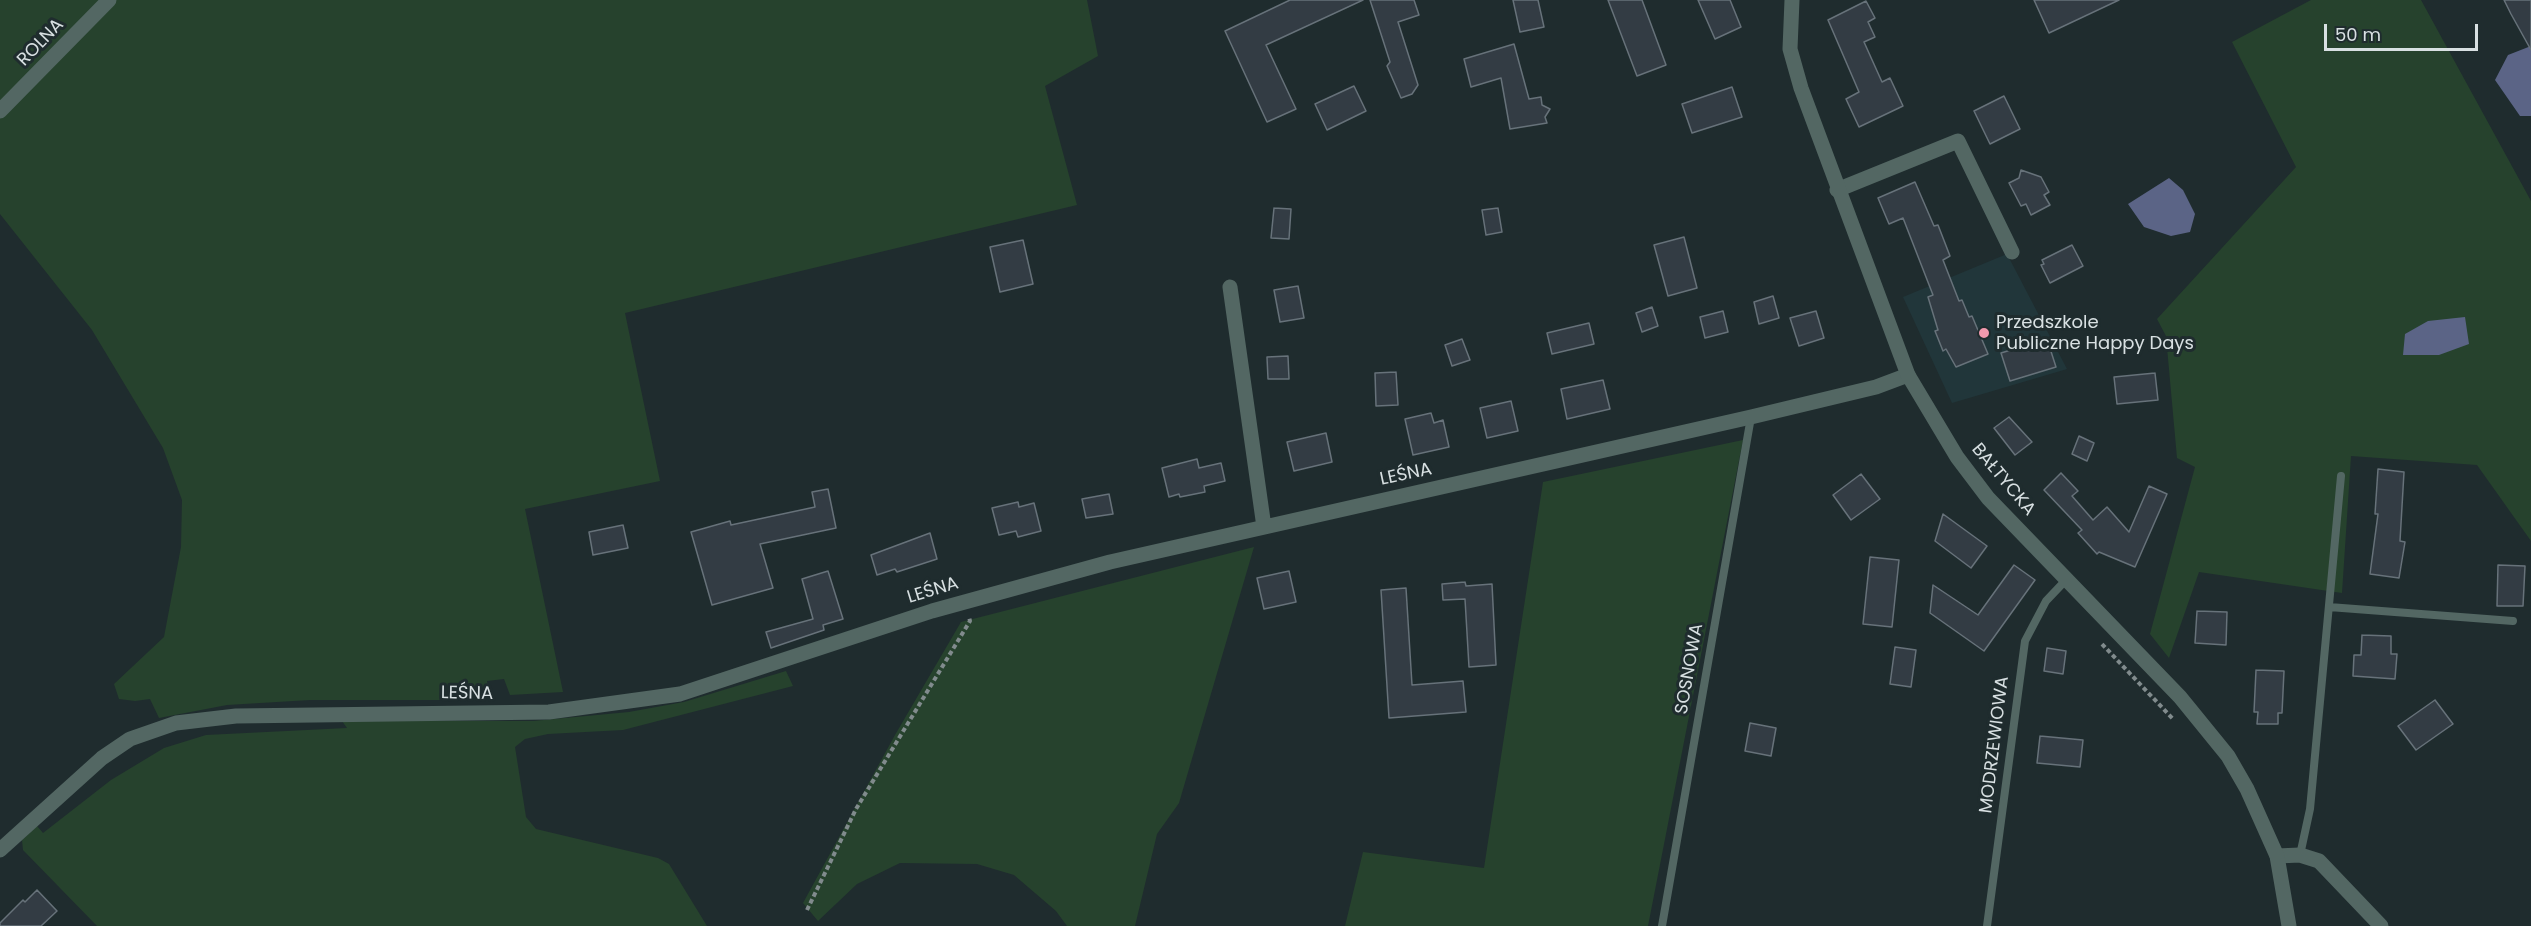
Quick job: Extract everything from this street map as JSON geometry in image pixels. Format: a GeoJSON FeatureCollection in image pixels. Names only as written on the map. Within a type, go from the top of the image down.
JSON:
{"type":"FeatureCollection","features":[{"type":"Feature","properties":{"kind":"street","name":"ROLNA"},"geometry":{"type":"LineString","coordinates":[[0,111],[109,0]]}},
{"type":"Feature","properties":{"kind":"street","name":"BAŁTYCKA"},"geometry":{"type":"LineString","coordinates":[[1792,0],[1790,49],[1837,190],[1908,375],[1963,465],[1989,498],[2204,724],[2247,789],[2277,856],[2289,926]]}},
{"type":"Feature","properties":{"kind":"street"},"geometry":{"type":"LineString","coordinates":[[1837,190],[1958,141],[2012,252]]}},
{"type":"Feature","properties":{"kind":"street"},"geometry":{"type":"LineString","coordinates":[[1230,287],[1264,527]]}},
{"type":"Feature","properties":{"kind":"street","name":"LEŚNA"},"geometry":{"type":"LineString","coordinates":[[0,850],[102,758],[130,739],[176,723],[236,716],[549,712],[637,702],[680,694],[968,601],[1154,551],[1751,417],[1875,387],[1908,375]]}},
{"type":"Feature","properties":{"kind":"street"},"geometry":{"type":"LineString","coordinates":[[2277,856],[2300,855],[2319,861],[2381,926]]}},
{"type":"Feature","properties":{"kind":"lane","name":"SOSNOWA"},"geometry":{"type":"LineString","coordinates":[[1662,926],[1751,417]]}},
{"type":"Feature","properties":{"kind":"lane"},"geometry":{"type":"LineString","coordinates":[[2300,855],[2310,809],[2341,476]]}},
{"type":"Feature","properties":{"kind":"lane","name":"MODRZEWIOWA"},"geometry":{"type":"LineString","coordinates":[[1987,926],[2025,641],[2046,601],[2066,580]]}},
{"type":"Feature","properties":{"kind":"lane"},"geometry":{"type":"LineString","coordinates":[[2329,607],[2513,621]]}},
{"type":"Feature","properties":{"kind":"path"},"geometry":{"type":"LineString","coordinates":[[807,910],[856,809],[970,621],[968,601]]}},
{"type":"Feature","properties":{"kind":"path"},"geometry":{"type":"LineString","coordinates":[[2099,641],[2179,726]]}},
{"type":"Feature","properties":{"kind":"shaded area","name":"Przedszkole Publiczne Happy Days"},"geometry":{"type":"Polygon","coordinates":[[[2007,254],[2067,369],[1952,403],[1903,297],[2007,254]]]}},
{"type":"Feature","properties":{"kind":"green space"},"geometry":{"type":"Polygon","coordinates":[[[0,0],[1087,0],[1098,56],[1045,86],[1077,205],[625,313],[660,481],[525,509],[563,692],[510,695],[504,679],[487,681],[490,696],[471,700],[310,700],[227,705],[159,718],[150,699],[135,701],[119,699],[114,684],[164,637],[181,547],[182,500],[163,448],[92,330],[0,214],[0,0]]]}},
{"type":"Feature","properties":{"kind":"green space"},"geometry":{"type":"Polygon","coordinates":[[[2311,0],[2421,0],[2531,201],[2531,541],[2477,465],[2351,456],[2342,593],[2199,572],[2169,658],[2150,634],[2195,467],[2177,458],[2166,336],[2157,319],[2296,167],[2232,42],[2311,0]]]}},
{"type":"Feature","properties":{"kind":"green space"},"geometry":{"type":"Polygon","coordinates":[[[1743,440],[1648,926],[1345,926],[1363,852],[1484,868],[1543,482],[1743,440]]]}},
{"type":"Feature","properties":{"kind":"green space"},"geometry":{"type":"Polygon","coordinates":[[[1254,547],[1179,803],[1157,834],[1135,926],[1067,926],[1056,911],[1014,875],[977,864],[900,863],[857,884],[818,921],[803,903],[895,735],[961,622],[1254,547]]]}},
{"type":"Feature","properties":{"kind":"green space"},"geometry":{"type":"Polygon","coordinates":[[[786,671],[793,686],[623,730],[548,734],[525,739],[515,747],[526,817],[536,829],[658,858],[669,864],[707,926],[97,926],[23,850],[22,840],[37,826],[43,833],[111,780],[164,748],[206,735],[347,728],[342,721],[533,721],[629,712],[684,702],[786,671]]]}},
{"type":"Feature","properties":{"kind":"water"},"geometry":{"type":"Polygon","coordinates":[[[2531,46],[2531,116],[2520,116],[2495,80],[2508,55],[2531,46]]]}},
{"type":"Feature","properties":{"kind":"water"},"geometry":{"type":"Polygon","coordinates":[[[2169,178],[2183,190],[2195,214],[2190,232],[2171,236],[2144,227],[2128,204],[2169,178]]]}},
{"type":"Feature","properties":{"kind":"water"},"geometry":{"type":"Polygon","coordinates":[[[2465,317],[2469,344],[2439,355],[2403,355],[2405,334],[2428,321],[2465,317]]]}},
{"type":"Feature","properties":{"kind":"building"},"geometry":{"type":"Polygon","coordinates":[[[1290,0],[1363,0],[1266,45],[1296,109],[1267,122],[1225,31],[1290,0]]]}},
{"type":"Feature","properties":{"kind":"building"},"geometry":{"type":"Polygon","coordinates":[[[1370,0],[1414,0],[1419,15],[1398,22],[1418,85],[1412,94],[1401,98],[1387,66],[1390,62],[1370,0]]]}},
{"type":"Feature","properties":{"kind":"building"},"geometry":{"type":"Polygon","coordinates":[[[1513,0],[1538,0],[1544,27],[1520,32],[1513,0]]]}},
{"type":"Feature","properties":{"kind":"building"},"geometry":{"type":"Polygon","coordinates":[[[1608,0],[1642,0],[1666,65],[1637,76],[1608,0]]]}},
{"type":"Feature","properties":{"kind":"building"},"geometry":{"type":"Polygon","coordinates":[[[1698,0],[1730,0],[1741,27],[1715,39],[1698,0]]]}},
{"type":"Feature","properties":{"kind":"building"},"geometry":{"type":"Polygon","coordinates":[[[2034,0],[2119,0],[2049,33],[2034,0]]]}},
{"type":"Feature","properties":{"kind":"building"},"geometry":{"type":"Polygon","coordinates":[[[2504,0],[2531,0],[2531,50],[2511,14],[2504,0]]]}},
{"type":"Feature","properties":{"kind":"building"},"geometry":{"type":"Polygon","coordinates":[[[1866,1],[1875,18],[1868,22],[1875,37],[1864,42],[1882,82],[1890,78],[1903,106],[1859,127],[1846,99],[1859,92],[1828,20],[1866,1]]]}},
{"type":"Feature","properties":{"kind":"building"},"geometry":{"type":"Polygon","coordinates":[[[1514,44],[1529,99],[1541,97],[1542,105],[1550,109],[1545,117],[1547,123],[1510,129],[1501,78],[1471,87],[1464,59],[1514,44]]]}},
{"type":"Feature","properties":{"kind":"building"},"geometry":{"type":"Polygon","coordinates":[[[1354,86],[1366,111],[1327,130],[1315,104],[1354,86]]]}},
{"type":"Feature","properties":{"kind":"building"},"geometry":{"type":"Polygon","coordinates":[[[1732,87],[1742,117],[1692,133],[1682,104],[1732,87]]]}},
{"type":"Feature","properties":{"kind":"building"},"geometry":{"type":"Polygon","coordinates":[[[2004,96],[2020,129],[1990,144],[1974,111],[2004,96]]]}},
{"type":"Feature","properties":{"kind":"building"},"geometry":{"type":"Polygon","coordinates":[[[2021,170],[2041,177],[2049,192],[2044,195],[2050,205],[2031,215],[2026,204],[2021,206],[2009,183],[2019,178],[2021,170]]]}},
{"type":"Feature","properties":{"kind":"building"},"geometry":{"type":"Polygon","coordinates":[[[1915,182],[1934,226],[1938,225],[1950,256],[1943,260],[1959,301],[1962,300],[1969,317],[1972,316],[1988,354],[1956,367],[1946,349],[1943,351],[1935,331],[1938,330],[1928,297],[1933,295],[1903,218],[1889,224],[1878,198],[1915,182]]]}},
{"type":"Feature","properties":{"kind":"building"},"geometry":{"type":"Polygon","coordinates":[[[1274,208],[1291,209],[1289,239],[1271,238],[1274,208]]]}},
{"type":"Feature","properties":{"kind":"building"},"geometry":{"type":"Polygon","coordinates":[[[1498,208],[1502,232],[1486,235],[1482,210],[1498,208]]]}},
{"type":"Feature","properties":{"kind":"building"},"geometry":{"type":"Polygon","coordinates":[[[1684,237],[1697,288],[1668,296],[1654,245],[1684,237]]]}},
{"type":"Feature","properties":{"kind":"building"},"geometry":{"type":"Polygon","coordinates":[[[1023,240],[1033,284],[1000,292],[990,247],[1023,240]]]}},
{"type":"Feature","properties":{"kind":"building"},"geometry":{"type":"Polygon","coordinates":[[[2072,245],[2083,266],[2050,283],[2041,265],[2044,264],[2042,260],[2072,245]]]}},
{"type":"Feature","properties":{"kind":"building"},"geometry":{"type":"Polygon","coordinates":[[[1298,286],[1304,318],[1280,322],[1274,290],[1298,286]]]}},
{"type":"Feature","properties":{"kind":"building"},"geometry":{"type":"Polygon","coordinates":[[[1773,296],[1779,318],[1759,324],[1754,302],[1773,296]]]}},
{"type":"Feature","properties":{"kind":"building"},"geometry":{"type":"Polygon","coordinates":[[[1652,307],[1658,326],[1642,332],[1636,313],[1652,307]]]}},
{"type":"Feature","properties":{"kind":"building"},"geometry":{"type":"Polygon","coordinates":[[[1723,311],[1728,332],[1705,338],[1700,317],[1723,311]]]}},
{"type":"Feature","properties":{"kind":"building"},"geometry":{"type":"Polygon","coordinates":[[[1816,311],[1824,338],[1799,346],[1790,318],[1816,311]]]}},
{"type":"Feature","properties":{"kind":"building"},"geometry":{"type":"Polygon","coordinates":[[[1589,323],[1594,344],[1552,354],[1547,333],[1589,323]]]}},
{"type":"Feature","properties":{"kind":"building"},"geometry":{"type":"Polygon","coordinates":[[[1462,339],[1470,360],[1452,366],[1445,345],[1462,339]]]}},
{"type":"Feature","properties":{"kind":"building"},"geometry":{"type":"Polygon","coordinates":[[[2047,339],[2056,367],[2010,381],[2001,353],[2047,339]]]}},
{"type":"Feature","properties":{"kind":"building"},"geometry":{"type":"Polygon","coordinates":[[[1288,356],[1289,379],[1268,379],[1267,357],[1288,356]]]}},
{"type":"Feature","properties":{"kind":"building"},"geometry":{"type":"Polygon","coordinates":[[[1396,372],[1398,405],[1376,406],[1375,373],[1396,372]]]}},
{"type":"Feature","properties":{"kind":"building"},"geometry":{"type":"Polygon","coordinates":[[[2155,373],[2158,400],[2117,404],[2114,377],[2155,373]]]}},
{"type":"Feature","properties":{"kind":"building"},"geometry":{"type":"Polygon","coordinates":[[[1603,380],[1610,409],[1567,419],[1561,389],[1603,380]]]}},
{"type":"Feature","properties":{"kind":"building"},"geometry":{"type":"Polygon","coordinates":[[[1511,401],[1518,431],[1487,438],[1480,408],[1511,401]]]}},
{"type":"Feature","properties":{"kind":"building"},"geometry":{"type":"Polygon","coordinates":[[[1431,413],[1434,423],[1443,420],[1449,447],[1413,455],[1405,419],[1431,413]]]}},
{"type":"Feature","properties":{"kind":"building"},"geometry":{"type":"Polygon","coordinates":[[[2009,417],[2032,442],[2015,455],[1994,428],[2009,417]]]}},
{"type":"Feature","properties":{"kind":"building"},"geometry":{"type":"Polygon","coordinates":[[[1326,433],[1332,462],[1294,471],[1287,442],[1326,433]]]}},
{"type":"Feature","properties":{"kind":"building"},"geometry":{"type":"Polygon","coordinates":[[[2079,436],[2094,443],[2087,461],[2072,454],[2079,436]]]}},
{"type":"Feature","properties":{"kind":"building"},"geometry":{"type":"Polygon","coordinates":[[[1197,459],[1199,468],[1221,463],[1225,481],[1204,486],[1205,492],[1169,497],[1162,468],[1197,459]]]}},
{"type":"Feature","properties":{"kind":"building"},"geometry":{"type":"Polygon","coordinates":[[[2378,469],[2404,472],[2400,541],[2405,542],[2399,578],[2370,574],[2378,514],[2375,514],[2378,469]]]}},
{"type":"Feature","properties":{"kind":"building"},"geometry":{"type":"Polygon","coordinates":[[[2061,473],[2078,491],[2072,496],[2093,520],[2107,507],[2129,532],[2149,486],[2167,494],[2135,567],[2099,552],[2097,554],[2078,533],[2082,530],[2044,490],[2061,473]]]}},
{"type":"Feature","properties":{"kind":"building"},"geometry":{"type":"Polygon","coordinates":[[[1861,474],[1880,499],[1851,520],[1833,495],[1861,474]]]}},
{"type":"Feature","properties":{"kind":"building"},"geometry":{"type":"Polygon","coordinates":[[[828,489],[836,528],[760,544],[773,588],[712,605],[691,532],[730,521],[731,525],[815,507],[812,492],[828,489]]]}},
{"type":"Feature","properties":{"kind":"building"},"geometry":{"type":"Polygon","coordinates":[[[1109,494],[1113,514],[1086,518],[1082,499],[1109,494]]]}},
{"type":"Feature","properties":{"kind":"building"},"geometry":{"type":"Polygon","coordinates":[[[1018,502],[1019,507],[1034,503],[1041,531],[1018,537],[1016,531],[999,535],[992,508],[1018,502]]]}},
{"type":"Feature","properties":{"kind":"building"},"geometry":{"type":"Polygon","coordinates":[[[1943,514],[1987,546],[1971,568],[1935,541],[1943,514]]]}},
{"type":"Feature","properties":{"kind":"building"},"geometry":{"type":"Polygon","coordinates":[[[623,525],[628,548],[593,555],[589,532],[623,525]]]}},
{"type":"Feature","properties":{"kind":"building"},"geometry":{"type":"Polygon","coordinates":[[[930,533],[937,559],[897,572],[895,569],[877,575],[871,555],[930,533]]]}},
{"type":"Feature","properties":{"kind":"building"},"geometry":{"type":"Polygon","coordinates":[[[1870,557],[1899,560],[1892,627],[1863,624],[1870,557]]]}},
{"type":"Feature","properties":{"kind":"building"},"geometry":{"type":"Polygon","coordinates":[[[2014,565],[2035,580],[1984,651],[1930,613],[1933,585],[1978,615],[2014,565]]]}},
{"type":"Feature","properties":{"kind":"building"},"geometry":{"type":"Polygon","coordinates":[[[2498,565],[2525,566],[2523,606],[2497,606],[2498,565]]]}},
{"type":"Feature","properties":{"kind":"building"},"geometry":{"type":"Polygon","coordinates":[[[828,571],[843,619],[823,625],[824,630],[771,648],[766,632],[813,619],[802,579],[828,571]]]}},
{"type":"Feature","properties":{"kind":"building"},"geometry":{"type":"Polygon","coordinates":[[[1289,571],[1296,602],[1264,609],[1257,578],[1289,571]]]}},
{"type":"Feature","properties":{"kind":"building"},"geometry":{"type":"Polygon","coordinates":[[[1465,582],[1466,586],[1492,584],[1496,665],[1469,667],[1465,599],[1443,600],[1442,584],[1465,582]]]}},
{"type":"Feature","properties":{"kind":"building"},"geometry":{"type":"Polygon","coordinates":[[[1406,588],[1412,685],[1463,681],[1466,712],[1389,718],[1381,590],[1406,588]]]}},
{"type":"Feature","properties":{"kind":"building"},"geometry":{"type":"Polygon","coordinates":[[[2197,611],[2227,612],[2226,645],[2195,643],[2197,611]]]}},
{"type":"Feature","properties":{"kind":"building"},"geometry":{"type":"Polygon","coordinates":[[[2362,635],[2391,636],[2391,654],[2397,654],[2395,679],[2353,676],[2354,655],[2361,655],[2362,635]]]}},
{"type":"Feature","properties":{"kind":"building"},"geometry":{"type":"Polygon","coordinates":[[[1895,647],[1916,650],[1911,687],[1890,684],[1895,647]]]}},
{"type":"Feature","properties":{"kind":"building"},"geometry":{"type":"Polygon","coordinates":[[[2047,648],[2066,651],[2063,674],[2044,671],[2047,648]]]}},
{"type":"Feature","properties":{"kind":"building"},"geometry":{"type":"Polygon","coordinates":[[[2256,670],[2284,671],[2282,713],[2278,713],[2278,724],[2257,724],[2258,712],[2254,712],[2256,670]]]}},
{"type":"Feature","properties":{"kind":"building"},"geometry":{"type":"Polygon","coordinates":[[[2435,700],[2453,724],[2416,750],[2398,726],[2435,700]]]}},
{"type":"Feature","properties":{"kind":"building"},"geometry":{"type":"Polygon","coordinates":[[[1750,723],[1776,728],[1771,756],[1745,751],[1750,723]]]}},
{"type":"Feature","properties":{"kind":"building"},"geometry":{"type":"Polygon","coordinates":[[[2040,736],[2083,740],[2080,767],[2037,763],[2040,736]]]}},
{"type":"Feature","properties":{"kind":"building"},"geometry":{"type":"Polygon","coordinates":[[[37,890],[57,911],[41,926],[0,926],[0,923],[23,900],[25,902],[37,890]]]}},
{"type":"Feature","properties":{"kind":"place","name":"Przedszkole Publiczne Happy Days"},"geometry":{"type":"Point","coordinates":[1984,333]}}]}
